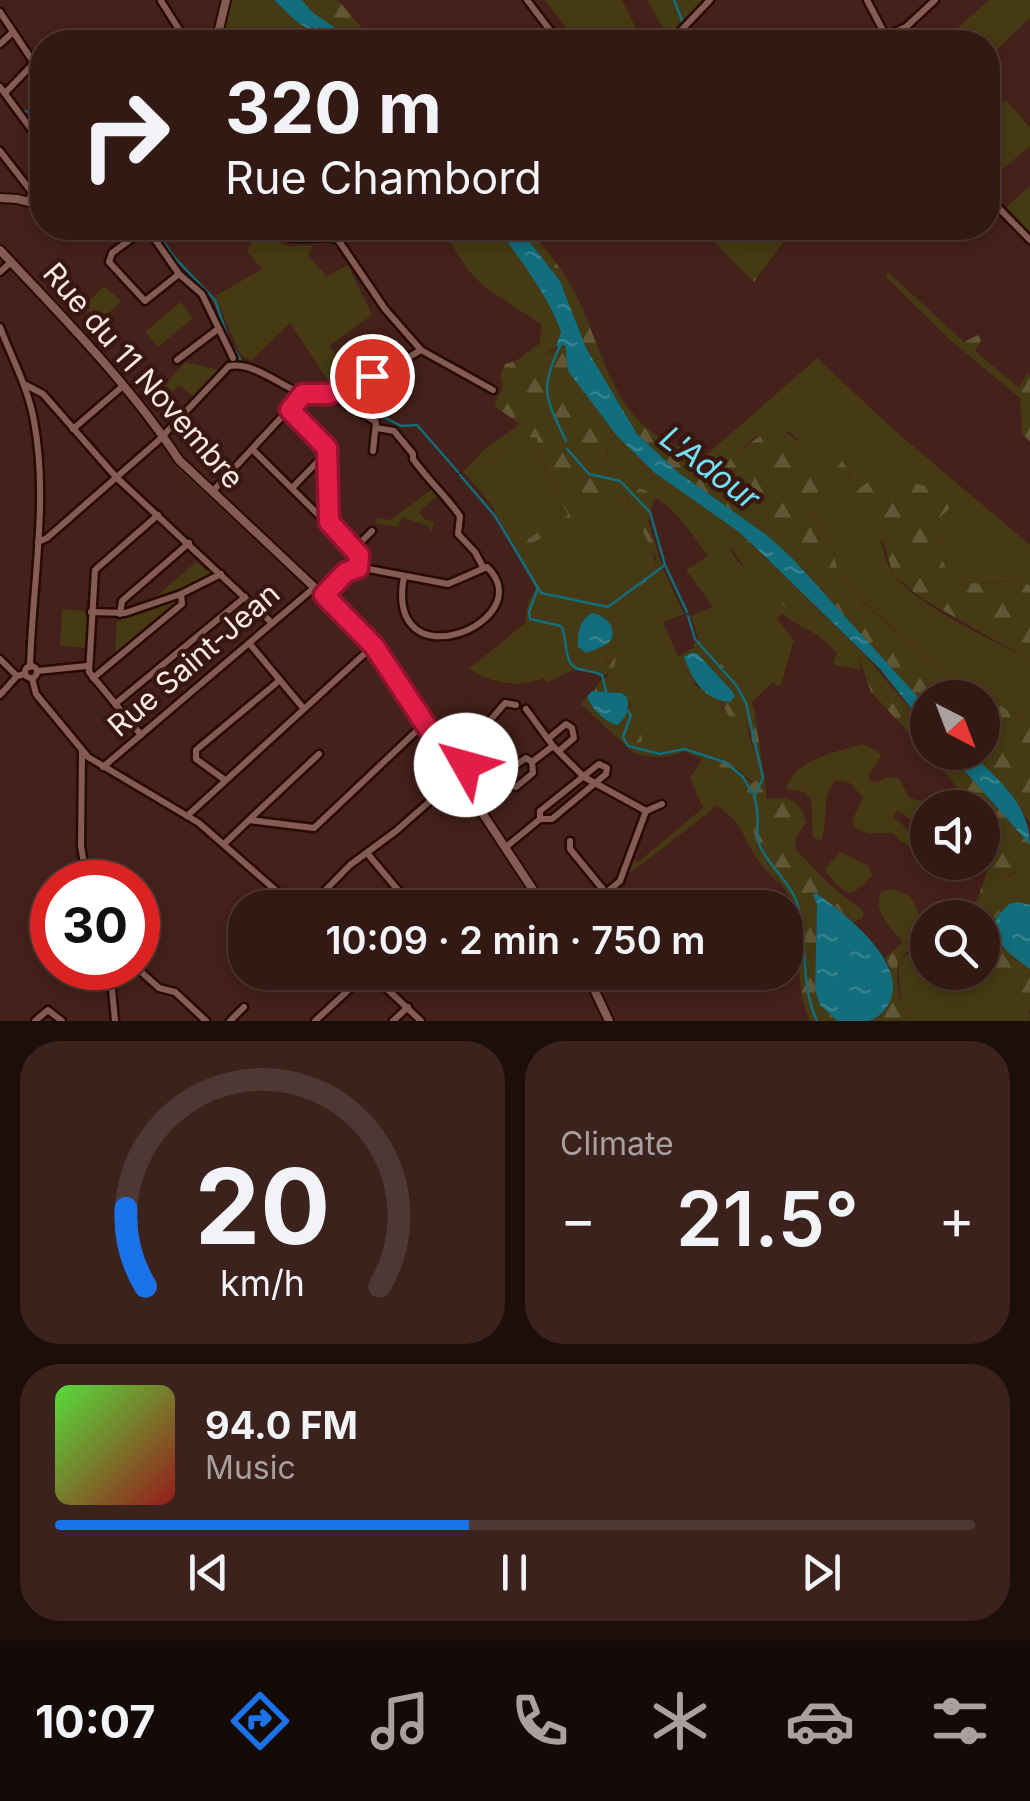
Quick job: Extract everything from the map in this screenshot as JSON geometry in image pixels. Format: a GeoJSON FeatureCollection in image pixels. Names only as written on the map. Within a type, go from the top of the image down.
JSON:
{"type":"FeatureCollection","features":[{"type":"Feature","properties":{"kind":"street"},"geometry":{"type":"LineString","coordinates":[[160,0],[178,30]]}},
{"type":"Feature","properties":{"kind":"street"},"geometry":{"type":"LineString","coordinates":[[219,30],[226,0]]}},
{"type":"Feature","properties":{"kind":"street"},"geometry":{"type":"LineString","coordinates":[[527,0],[551,30]]}},
{"type":"Feature","properties":{"kind":"street"},"geometry":{"type":"LineString","coordinates":[[681,30],[710,0]]}},
{"type":"Feature","properties":{"kind":"street"},"geometry":{"type":"LineString","coordinates":[[867,0],[883,30]]}},
{"type":"Feature","properties":{"kind":"street"},"geometry":{"type":"LineString","coordinates":[[902,30],[935,0]]}},
{"type":"Feature","properties":{"kind":"street"},"geometry":{"type":"LineString","coordinates":[[0,12],[30,52]]}},
{"type":"Feature","properties":{"kind":"street"},"geometry":{"type":"LineString","coordinates":[[0,44],[13,32]]}},
{"type":"Feature","properties":{"kind":"street"},"geometry":{"type":"LineString","coordinates":[[30,68],[2,90],[30,128]]}},
{"type":"Feature","properties":{"kind":"street"},"geometry":{"type":"LineString","coordinates":[[0,151],[30,190]]}},
{"type":"Feature","properties":{"kind":"street"},"geometry":{"type":"LineString","coordinates":[[0,198],[30,201]]}},
{"type":"Feature","properties":{"kind":"street"},"geometry":{"type":"LineString","coordinates":[[1000,209],[1030,240]]}},
{"type":"Feature","properties":{"kind":"street"},"geometry":{"type":"LineString","coordinates":[[130,240],[112,253],[109,262],[145,301],[179,274]]}},
{"type":"Feature","properties":{"kind":"street"},"geometry":{"type":"LineString","coordinates":[[155,240],[179,274],[202,294],[233,358]]}},
{"type":"Feature","properties":{"kind":"street"},"geometry":{"type":"LineString","coordinates":[[337,240],[385,309],[421,350],[493,390]]}},
{"type":"Feature","properties":{"kind":"street","name":"Rue du 11 Novembre"},"geometry":{"type":"LineString","coordinates":[[0,250],[123,386],[180,460],[374,646],[533,890]]}},
{"type":"Feature","properties":{"kind":"street"},"geometry":{"type":"LineString","coordinates":[[0,272],[11,262]]}},
{"type":"Feature","properties":{"kind":"street"},"geometry":{"type":"LineString","coordinates":[[0,327],[26,385],[38,446],[38,542],[28,673],[36,694],[82,750],[187,816],[276,890]]}},
{"type":"Feature","properties":{"kind":"street"},"geometry":{"type":"LineString","coordinates":[[177,360],[218,329]]}},
{"type":"Feature","properties":{"kind":"street"},"geometry":{"type":"LineString","coordinates":[[38,542],[163,435],[233,365],[303,394],[329,394],[421,350]]}},
{"type":"Feature","properties":{"kind":"street"},"geometry":{"type":"LineString","coordinates":[[26,385],[43,394],[116,477],[272,623]]}},
{"type":"Feature","properties":{"kind":"street"},"geometry":{"type":"LineString","coordinates":[[73,429],[123,386]]}},
{"type":"Feature","properties":{"kind":"street"},"geometry":{"type":"LineString","coordinates":[[212,492],[303,394]]}},
{"type":"Feature","properties":{"kind":"street"},"geometry":{"type":"LineString","coordinates":[[329,394],[374,421],[377,428],[373,451]]}},
{"type":"Feature","properties":{"kind":"street"},"geometry":{"type":"LineString","coordinates":[[290,410],[328,451],[329,522]]}},
{"type":"Feature","properties":{"kind":"street"},"geometry":{"type":"LineString","coordinates":[[377,428],[394,431],[434,488],[442,492],[460,516],[458,534],[483,567],[492,570],[498,586],[495,610],[470,629],[442,636],[424,634],[408,622],[401,606],[404,576]]}},
{"type":"Feature","properties":{"kind":"street"},"geometry":{"type":"LineString","coordinates":[[252,449],[356,548],[358,568]]}},
{"type":"Feature","properties":{"kind":"street"},"geometry":{"type":"LineString","coordinates":[[292,488],[328,451]]}},
{"type":"Feature","properties":{"kind":"street"},"geometry":{"type":"LineString","coordinates":[[141,735],[87,666],[91,612],[95,570],[158,515]]}},
{"type":"Feature","properties":{"kind":"street"},"geometry":{"type":"LineString","coordinates":[[356,548],[372,531]]}},
{"type":"Feature","properties":{"kind":"street"},"geometry":{"type":"LineString","coordinates":[[120,614],[122,601],[189,543]]}},
{"type":"Feature","properties":{"kind":"street"},"geometry":{"type":"LineString","coordinates":[[324,595],[346,572],[358,568],[448,584],[483,567]]}},
{"type":"Feature","properties":{"kind":"street"},"geometry":{"type":"LineString","coordinates":[[91,612],[120,614],[181,594],[221,574]]}},
{"type":"Feature","properties":{"kind":"street","name":"Rue Saint-Jean"},"geometry":{"type":"LineString","coordinates":[[104,767],[315,587]]}},
{"type":"Feature","properties":{"kind":"street"},"geometry":{"type":"LineString","coordinates":[[93,678],[182,604],[181,594]]}},
{"type":"Feature","properties":{"kind":"street"},"geometry":{"type":"LineString","coordinates":[[116,704],[245,597]]}},
{"type":"Feature","properties":{"kind":"street"},"geometry":{"type":"LineString","coordinates":[[248,643],[304,709]]}},
{"type":"Feature","properties":{"kind":"street"},"geometry":{"type":"LineString","coordinates":[[187,816],[374,646]]}},
{"type":"Feature","properties":{"kind":"street"},"geometry":{"type":"LineString","coordinates":[[0,659],[28,673]]}},
{"type":"Feature","properties":{"kind":"street"},"geometry":{"type":"LineString","coordinates":[[0,695],[28,673],[87,666]]}},
{"type":"Feature","properties":{"kind":"street"},"geometry":{"type":"LineString","coordinates":[[226,780],[196,759],[196,750],[280,680]]}},
{"type":"Feature","properties":{"kind":"street"},"geometry":{"type":"LineString","coordinates":[[327,890],[458,774],[466,765],[468,746],[505,703],[516,705]]}},
{"type":"Feature","properties":{"kind":"street"},"geometry":{"type":"LineString","coordinates":[[526,710],[584,777],[646,811]]}},
{"type":"Feature","properties":{"kind":"street"},"geometry":{"type":"LineString","coordinates":[[249,820],[314,828],[425,723]]}},
{"type":"Feature","properties":{"kind":"street"},"geometry":{"type":"LineString","coordinates":[[532,762],[554,745]]}},
{"type":"Feature","properties":{"kind":"street"},"geometry":{"type":"LineString","coordinates":[[82,750],[83,860]]}},
{"type":"Feature","properties":{"kind":"street"},"geometry":{"type":"LineString","coordinates":[[224,844],[320,754]]}},
{"type":"Feature","properties":{"kind":"street"},"geometry":{"type":"LineString","coordinates":[[520,759],[532,762],[534,773],[516,788],[504,781],[503,774],[520,759]]}},
{"type":"Feature","properties":{"kind":"street"},"geometry":{"type":"LineString","coordinates":[[506,847],[540,820],[552,819],[594,784],[607,772],[604,764],[540,811],[540,820]]}},
{"type":"Feature","properties":{"kind":"street"},"geometry":{"type":"LineString","coordinates":[[609,890],[620,881],[646,811],[662,804]]}},
{"type":"Feature","properties":{"kind":"street"},"geometry":{"type":"LineString","coordinates":[[570,841],[570,849],[604,890]]}},
{"type":"Feature","properties":{"kind":"street"},"geometry":{"type":"LineString","coordinates":[[367,853],[398,890]]}},
{"type":"Feature","properties":{"kind":"street"},"geometry":{"type":"LineString","coordinates":[[160,988],[175,992],[206,1021]]}},
{"type":"Feature","properties":{"kind":"street"},"geometry":{"type":"LineString","coordinates":[[112,990],[115,1021]]}},
{"type":"Feature","properties":{"kind":"street"},"geometry":{"type":"LineString","coordinates":[[316,1021],[350,990]]}},
{"type":"Feature","properties":{"kind":"street"},"geometry":{"type":"LineString","coordinates":[[389,990],[421,1021]]}},
{"type":"Feature","properties":{"kind":"street"},"geometry":{"type":"LineString","coordinates":[[594,990],[609,1021]]}},
{"type":"Feature","properties":{"kind":"street"},"geometry":{"type":"LineString","coordinates":[[230,1021],[244,1007]]}},
{"type":"Feature","properties":{"kind":"street"},"geometry":{"type":"LineString","coordinates":[[393,1021],[408,1007]]}},
{"type":"Feature","properties":{"kind":"street"},"geometry":{"type":"LineString","coordinates":[[35,1021],[48,1010],[62,1021]]}},
{"type":"Feature","properties":{"kind":"green space"},"geometry":{"type":"Polygon","coordinates":[[[230,0],[274,0],[310,30],[224,30],[230,0]]]}},
{"type":"Feature","properties":{"kind":"green space"},"geometry":{"type":"Polygon","coordinates":[[[302,0],[338,0],[364,30],[338,30],[302,0]]]}},
{"type":"Feature","properties":{"kind":"green space"},"geometry":{"type":"Polygon","coordinates":[[[545,0],[622,0],[637,30],[568,30],[545,0]]]}},
{"type":"Feature","properties":{"kind":"green space"},"geometry":{"type":"Polygon","coordinates":[[[647,0],[706,0],[686,22],[689,30],[663,28],[647,0]]]}},
{"type":"Feature","properties":{"kind":"green space"},"geometry":{"type":"Polygon","coordinates":[[[989,0],[1030,0],[1030,18],[1000,47],[1000,30],[955,30],[989,0]]]}},
{"type":"Feature","properties":{"kind":"green space"},"geometry":{"type":"Polygon","coordinates":[[[1006,100],[1030,128],[1030,146],[1000,172],[1000,105],[1006,100]]]}},
{"type":"Feature","properties":{"kind":"green space"},"geometry":{"type":"Polygon","coordinates":[[[1030,186],[1030,244],[1000,213],[1030,186]]]}},
{"type":"Feature","properties":{"kind":"green space"},"geometry":{"type":"Polygon","coordinates":[[[252,240],[313,245],[308,256],[327,276],[348,265],[372,315],[329,346],[355,379],[333,388],[290,323],[251,361],[240,354],[215,296],[262,269],[247,251],[252,240]]]}},
{"type":"Feature","properties":{"kind":"green space"},"geometry":{"type":"Polygon","coordinates":[[[449,240],[507,240],[555,317],[561,331],[556,347],[542,356],[542,325],[483,286],[449,240]]]}},
{"type":"Feature","properties":{"kind":"green space"},"geometry":{"type":"Polygon","coordinates":[[[528,240],[538,240],[564,274],[625,404],[653,433],[725,465],[758,437],[770,432],[792,436],[832,474],[842,461],[851,458],[856,466],[841,489],[814,515],[831,544],[840,579],[953,680],[910,680],[910,688],[793,559],[768,536],[679,473],[637,434],[586,348],[560,281],[528,240]]]}},
{"type":"Feature","properties":{"kind":"green space"},"geometry":{"type":"Polygon","coordinates":[[[713,240],[773,240],[763,246],[747,247],[733,261],[713,240]]]}},
{"type":"Feature","properties":{"kind":"green space"},"geometry":{"type":"Polygon","coordinates":[[[785,240],[754,282],[733,261],[747,247],[785,240]]]}},
{"type":"Feature","properties":{"kind":"green space"},"geometry":{"type":"Polygon","coordinates":[[[888,272],[964,342],[978,335],[981,341],[975,351],[1019,388],[1027,374],[1030,376],[1030,442],[1022,433],[1020,398],[948,338],[886,277],[888,272]]]}},
{"type":"Feature","properties":{"kind":"green space"},"geometry":{"type":"Polygon","coordinates":[[[104,286],[121,301],[86,335],[82,332],[94,320],[83,308],[104,286]]]}},
{"type":"Feature","properties":{"kind":"green space"},"geometry":{"type":"Polygon","coordinates":[[[180,302],[193,318],[158,347],[145,332],[180,302]]]}},
{"type":"Feature","properties":{"kind":"green space"},"geometry":{"type":"Polygon","coordinates":[[[537,345],[542,356],[565,345],[568,371],[617,436],[608,444],[607,472],[614,483],[645,490],[655,497],[648,521],[663,569],[607,614],[614,627],[614,643],[598,657],[606,663],[616,658],[613,670],[602,677],[573,670],[568,660],[565,642],[572,616],[583,598],[609,602],[655,567],[656,558],[629,502],[613,497],[522,549],[519,544],[568,515],[538,452],[537,438],[521,436],[469,478],[463,472],[485,449],[520,424],[494,406],[503,386],[500,377],[505,364],[516,361],[537,345]],[[604,617],[583,620],[578,642],[586,653],[604,646],[612,631],[604,617]]]}},
{"type":"Feature","properties":{"kind":"green space"},"geometry":{"type":"Polygon","coordinates":[[[817,358],[894,430],[1030,545],[1030,585],[970,583],[949,577],[937,545],[935,522],[875,531],[891,570],[905,587],[958,622],[1030,660],[1030,722],[1000,706],[1000,680],[948,677],[840,579],[831,544],[814,514],[851,476],[842,461],[832,475],[790,432],[753,438],[726,465],[705,456],[817,358]]]}},
{"type":"Feature","properties":{"kind":"green space"},"geometry":{"type":"Polygon","coordinates":[[[185,362],[219,370],[195,398],[179,385],[171,394],[163,387],[185,362]]]}},
{"type":"Feature","properties":{"kind":"green space"},"geometry":{"type":"Polygon","coordinates":[[[521,436],[537,438],[538,453],[568,515],[520,544],[522,548],[613,497],[625,498],[645,532],[655,567],[609,602],[583,598],[566,633],[566,651],[573,670],[548,682],[544,678],[505,683],[469,669],[525,623],[528,603],[536,589],[491,504],[469,478],[521,436]]]}},
{"type":"Feature","properties":{"kind":"green space"},"geometry":{"type":"Polygon","coordinates":[[[617,436],[655,473],[739,532],[729,546],[742,565],[808,622],[824,615],[862,652],[858,656],[861,670],[835,665],[837,653],[830,645],[782,614],[777,619],[794,640],[781,685],[773,682],[751,703],[699,641],[691,616],[713,607],[686,570],[708,556],[679,518],[659,500],[614,484],[607,472],[608,444],[617,436]]]}},
{"type":"Feature","properties":{"kind":"green space"},"geometry":{"type":"Polygon","coordinates":[[[164,443],[181,468],[306,587],[179,470],[162,446],[164,443]]]}},
{"type":"Feature","properties":{"kind":"green space"},"geometry":{"type":"Polygon","coordinates":[[[891,477],[944,491],[949,509],[935,522],[937,545],[949,577],[970,583],[1030,585],[1030,660],[921,598],[893,575],[884,544],[855,512],[851,501],[867,483],[891,477]]]}},
{"type":"Feature","properties":{"kind":"green space"},"geometry":{"type":"Polygon","coordinates":[[[432,489],[440,493],[419,512],[434,522],[432,532],[428,526],[402,517],[398,527],[376,523],[377,518],[391,520],[432,489]]]}},
{"type":"Feature","properties":{"kind":"green space"},"geometry":{"type":"Polygon","coordinates":[[[739,532],[824,615],[808,622],[786,609],[770,588],[749,574],[729,545],[739,532]]]}},
{"type":"Feature","properties":{"kind":"green space"},"geometry":{"type":"Polygon","coordinates":[[[197,561],[206,571],[211,568],[216,573],[150,602],[197,561]]]}},
{"type":"Feature","properties":{"kind":"green space"},"geometry":{"type":"Polygon","coordinates":[[[663,569],[684,614],[663,622],[678,657],[694,647],[697,653],[691,653],[695,685],[720,701],[723,709],[744,717],[759,773],[754,783],[730,763],[691,747],[664,757],[634,753],[642,742],[639,718],[630,710],[631,703],[620,687],[599,682],[608,676],[614,659],[602,663],[598,657],[614,643],[607,614],[663,569]]]}},
{"type":"Feature","properties":{"kind":"green space"},"geometry":{"type":"Polygon","coordinates":[[[177,598],[180,601],[163,617],[160,615],[115,653],[117,621],[177,598]]]}},
{"type":"Feature","properties":{"kind":"green space"},"geometry":{"type":"Polygon","coordinates":[[[62,609],[88,611],[85,648],[60,646],[62,609]]]}},
{"type":"Feature","properties":{"kind":"green space"},"geometry":{"type":"Polygon","coordinates":[[[699,641],[730,673],[754,707],[767,799],[793,801],[804,815],[806,823],[795,839],[796,850],[831,886],[863,911],[863,917],[854,922],[817,893],[813,895],[817,905],[815,990],[820,1005],[837,1021],[810,1021],[805,1009],[802,990],[803,890],[785,890],[759,852],[746,802],[740,794],[725,792],[700,763],[702,759],[686,752],[691,747],[730,763],[750,782],[757,778],[751,734],[744,718],[729,716],[720,701],[730,702],[733,692],[693,644],[699,641]]]}},
{"type":"Feature","properties":{"kind":"green space"},"geometry":{"type":"Polygon","coordinates":[[[862,652],[910,708],[910,734],[871,692],[858,655],[862,652]]]}},
{"type":"Feature","properties":{"kind":"green space"},"geometry":{"type":"Polygon","coordinates":[[[599,682],[622,689],[629,697],[630,710],[639,718],[642,742],[634,753],[581,704],[587,697],[590,705],[611,723],[622,721],[629,706],[621,693],[594,691],[599,682]]]}},
{"type":"Feature","properties":{"kind":"green space"},"geometry":{"type":"Polygon","coordinates":[[[1000,706],[1030,722],[1030,823],[1008,790],[988,770],[1000,770],[1000,706]]]}},
{"type":"Feature","properties":{"kind":"green space"},"geometry":{"type":"Polygon","coordinates":[[[862,744],[876,750],[881,756],[870,780],[899,778],[910,798],[910,819],[897,810],[893,817],[910,832],[910,847],[893,833],[868,833],[855,828],[852,821],[863,797],[850,783],[836,780],[826,801],[821,841],[813,837],[811,799],[804,792],[786,789],[798,770],[817,758],[862,744]]]}},
{"type":"Feature","properties":{"kind":"green space"},"geometry":{"type":"Polygon","coordinates":[[[700,763],[725,792],[740,794],[746,802],[756,845],[781,886],[758,860],[738,825],[717,806],[630,873],[627,869],[632,860],[638,862],[703,808],[690,778],[700,763]]]}},
{"type":"Feature","properties":{"kind":"green space"},"geometry":{"type":"Polygon","coordinates":[[[943,770],[964,770],[982,790],[959,790],[943,770]]]}},
{"type":"Feature","properties":{"kind":"green space"},"geometry":{"type":"Polygon","coordinates":[[[1000,811],[1030,845],[1030,874],[1014,871],[1004,880],[994,900],[977,900],[984,880],[1000,880],[1000,811]]]}},
{"type":"Feature","properties":{"kind":"green space"},"geometry":{"type":"Polygon","coordinates":[[[841,852],[869,866],[872,876],[853,892],[844,891],[826,872],[825,868],[841,852]]]}},
{"type":"Feature","properties":{"kind":"green space"},"geometry":{"type":"Polygon","coordinates":[[[1022,870],[1030,874],[1030,969],[1000,915],[1000,900],[994,900],[1012,874],[1022,870]]]}},
{"type":"Feature","properties":{"kind":"green space"},"geometry":{"type":"Polygon","coordinates":[[[891,889],[910,896],[910,940],[903,942],[884,919],[879,906],[881,892],[891,889]]]}},
{"type":"Feature","properties":{"kind":"green space"},"geometry":{"type":"Polygon","coordinates":[[[1000,939],[1030,969],[1030,1010],[1000,987],[1000,939]]]}},
{"type":"Feature","properties":{"kind":"green space"},"geometry":{"type":"Polygon","coordinates":[[[910,940],[910,950],[898,960],[897,976],[903,1007],[911,1021],[870,1021],[881,1014],[891,969],[885,958],[910,940]]]}},
{"type":"Feature","properties":{"kind":"green space"},"geometry":{"type":"Polygon","coordinates":[[[910,953],[910,990],[1000,990],[1000,986],[1029,1008],[1030,1021],[911,1021],[901,1005],[898,960],[910,953]]]}},
{"type":"Feature","properties":{"kind":"water"},"geometry":{"type":"Polygon","coordinates":[[[274,0],[302,0],[338,30],[310,30],[274,0]]]}},
{"type":"Feature","properties":{"kind":"water"},"geometry":{"type":"Polygon","coordinates":[[[506,240],[528,240],[560,281],[586,348],[637,434],[679,473],[768,536],[793,559],[910,688],[910,707],[880,669],[739,532],[655,473],[617,436],[568,371],[565,345],[556,347],[561,331],[548,303],[506,240]]]}},
{"type":"Feature","properties":{"kind":"water"},"geometry":{"type":"Polygon","coordinates":[[[593,613],[609,622],[613,635],[606,645],[586,653],[578,647],[579,631],[585,618],[593,613]]]}},
{"type":"Feature","properties":{"kind":"water"},"geometry":{"type":"Polygon","coordinates":[[[697,653],[733,692],[735,696],[730,702],[713,697],[700,687],[684,657],[697,653]]]}},
{"type":"Feature","properties":{"kind":"water"},"geometry":{"type":"Polygon","coordinates":[[[592,691],[627,697],[626,713],[617,725],[592,706],[587,697],[592,691]]]}},
{"type":"Feature","properties":{"kind":"water"},"geometry":{"type":"Polygon","coordinates":[[[964,770],[989,770],[1002,783],[1025,817],[1030,845],[1000,811],[1000,790],[982,790],[964,770]]]}},
{"type":"Feature","properties":{"kind":"water"},"geometry":{"type":"Polygon","coordinates":[[[816,893],[869,939],[889,968],[891,998],[873,1020],[837,1021],[820,1005],[815,990],[816,893]]]}},
{"type":"Feature","properties":{"kind":"water"},"geometry":{"type":"Polygon","coordinates":[[[1009,904],[1030,905],[1030,969],[1000,942],[1000,913],[1009,904]]]}},
{"type":"Feature","properties":{"kind":"waterway"},"geometry":{"type":"LineString","coordinates":[[674,0],[683,23]]}},
{"type":"Feature","properties":{"kind":"waterway"},"geometry":{"type":"LineString","coordinates":[[24,111],[30,112]]}},
{"type":"Feature","properties":{"kind":"waterway"},"geometry":{"type":"LineString","coordinates":[[162,240],[215,300],[229,341],[240,359]]}},
{"type":"Feature","properties":{"kind":"waterway"},"geometry":{"type":"LineString","coordinates":[[561,344],[547,393],[566,441]]}},
{"type":"Feature","properties":{"kind":"waterway"},"geometry":{"type":"LineString","coordinates":[[340,394],[401,426],[417,425],[458,472]]}},
{"type":"Feature","properties":{"kind":"waterway"},"geometry":{"type":"LineString","coordinates":[[567,449],[589,474],[620,481],[650,512],[665,565],[687,612]]}},
{"type":"Feature","properties":{"kind":"waterway"},"geometry":{"type":"LineString","coordinates":[[460,475],[495,516],[541,593],[608,607],[665,565]]}},
{"type":"Feature","properties":{"kind":"waterway"},"geometry":{"type":"LineString","coordinates":[[537,590],[530,619],[561,626],[572,665],[602,675],[607,695]]}},
{"type":"Feature","properties":{"kind":"waterway"},"geometry":{"type":"LineString","coordinates":[[688,616],[695,639],[736,685],[746,703],[763,778],[754,796],[759,843],[796,900],[803,929],[808,990],[817,1021]]}},
{"type":"Feature","properties":{"kind":"waterway"},"geometry":{"type":"LineString","coordinates":[[625,708],[631,715],[623,737],[628,746],[660,754],[684,749],[725,762],[743,777],[752,793]]}},
{"type":"Feature","properties":{"kind":"route"},"geometry":{"type":"LineString","coordinates":[[372,376],[329,394],[303,394],[290,410],[327,448],[329,522],[359,555],[358,568],[346,572],[324,595],[374,646],[458,774],[466,765]]}},
{"type":"Feature","properties":{"kind":"water label","name":"L'Adour"},"geometry":{"type":"Point","coordinates":[710,468]}}]}
